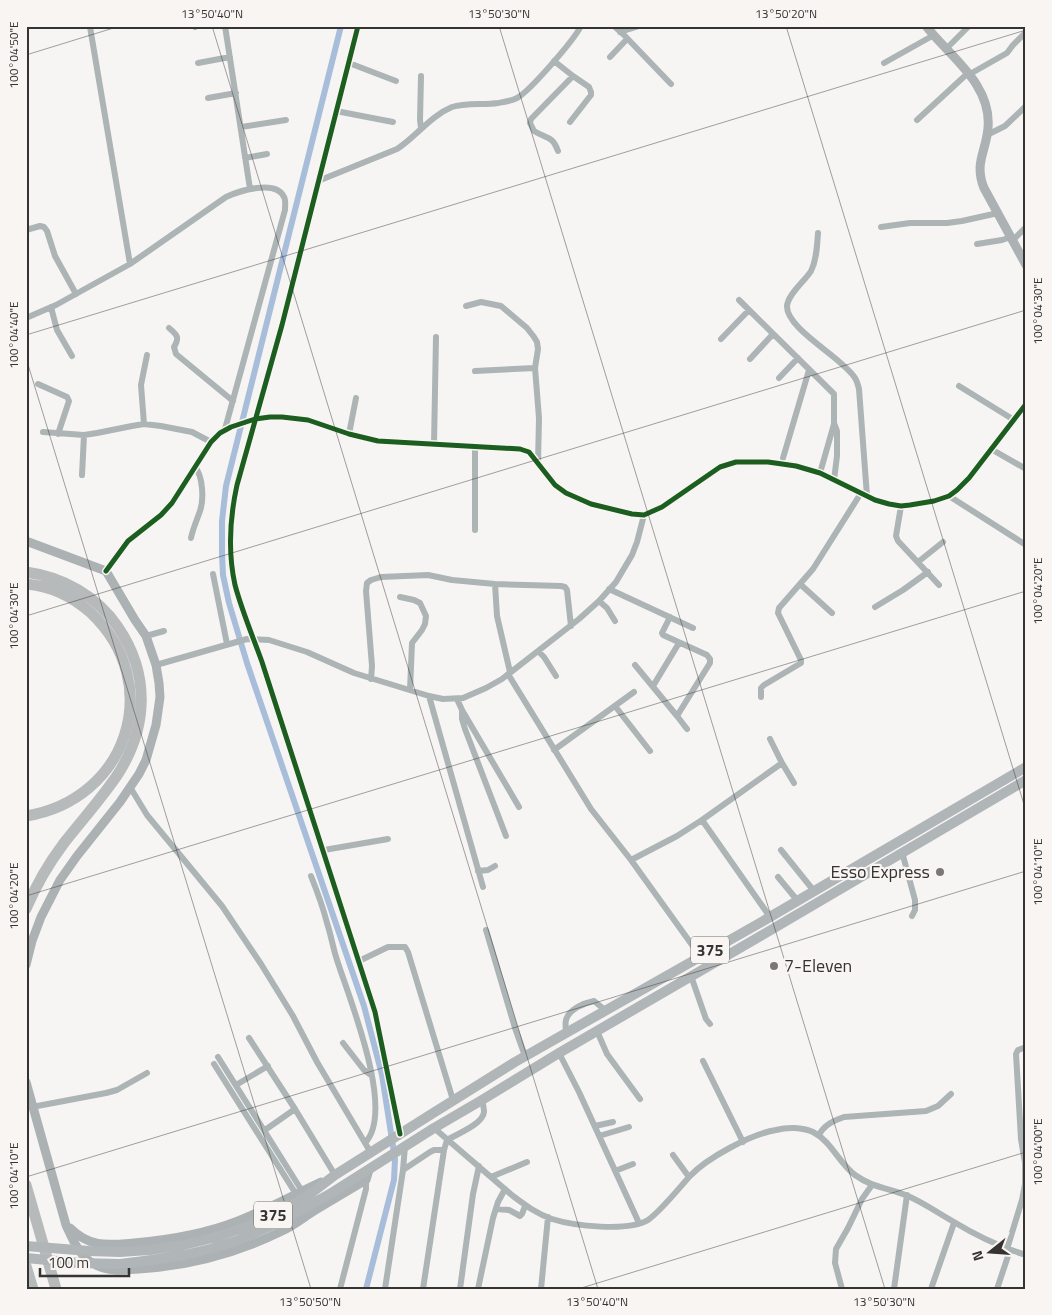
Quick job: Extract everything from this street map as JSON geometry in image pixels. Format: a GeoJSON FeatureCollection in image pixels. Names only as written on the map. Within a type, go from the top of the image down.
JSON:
{"type":"FeatureCollection","features":[{"type":"Feature","properties":{"kind":"highway"},"geometry":{"type":"LineString","coordinates":[[26,572],[48,576],[66,583],[87,596],[106,613],[125,638],[133,653],[138,667],[142,696],[139,725],[130,752],[110,786],[53,858],[26,909]]}},
{"type":"Feature","properties":{"kind":"highway"},"geometry":{"type":"LineString","coordinates":[[26,584],[43,586],[57,591],[87,609],[99,621],[112,638],[121,655],[128,675],[130,693],[127,728],[114,759],[106,770],[90,788],[75,799],[50,810],[26,816]]}},
{"type":"Feature","properties":{"kind":"highway"},"geometry":{"type":"LineString","coordinates":[[26,1174],[37,1224]]}},
{"type":"Feature","properties":{"kind":"highway"},"geometry":{"type":"LineString","coordinates":[[26,1185],[56,1289]]}},
{"type":"Feature","properties":{"kind":"highway"},"geometry":{"type":"LineString","coordinates":[[26,1266],[33,1289]]}},
{"type":"Feature","properties":{"kind":"main road"},"geometry":{"type":"LineString","coordinates":[[926,26],[969,74],[983,96],[987,110],[988,126],[979,173],[984,188],[1026,265]]}},
{"type":"Feature","properties":{"kind":"main road"},"geometry":{"type":"LineString","coordinates":[[26,541],[106,571],[146,636],[156,665],[160,698],[156,725],[146,760],[130,787],[68,868],[53,893],[36,929],[26,964]]}},
{"type":"Feature","properties":{"kind":"main road","name":"375"},"geometry":{"type":"LineString","coordinates":[[26,1258],[79,1263],[120,1264],[246,1227],[280,1212],[382,1145],[526,1056],[814,891],[1026,766]]}},
{"type":"Feature","properties":{"kind":"main road","name":"375"},"geometry":{"type":"LineString","coordinates":[[26,1246],[150,1255],[185,1255],[210,1249],[254,1234],[368,1175],[384,1159],[559,1052],[1026,780]]}},
{"type":"Feature","properties":{"kind":"main road"},"geometry":{"type":"LineString","coordinates":[[526,1056],[546,1060]]}},
{"type":"Feature","properties":{"kind":"main road"},"geometry":{"type":"LineString","coordinates":[[26,1082],[66,1225],[73,1241],[83,1255],[94,1264],[105,1269],[140,1269],[184,1264],[210,1259],[247,1246],[283,1230],[368,1175]]}},
{"type":"Feature","properties":{"kind":"main road"},"geometry":{"type":"LineString","coordinates":[[66,1225],[83,1239],[100,1244],[153,1241],[198,1233],[243,1219],[335,1175]]}},
{"type":"Feature","properties":{"kind":"main road"},"geometry":{"type":"LineString","coordinates":[[100,1244],[95,1250],[95,1257],[98,1263],[105,1269]]}},
{"type":"Feature","properties":{"kind":"street"},"geometry":{"type":"LineString","coordinates":[[225,26],[250,189]]}},
{"type":"Feature","properties":{"kind":"street"},"geometry":{"type":"LineString","coordinates":[[358,26],[282,325],[252,420],[233,502],[231,541],[235,585],[250,639],[262,662],[376,1012],[398,1135]]}},
{"type":"Feature","properties":{"kind":"street"},"geometry":{"type":"LineString","coordinates":[[318,181],[397,149],[407,143],[421,128],[438,115],[454,106],[499,103],[516,99],[526,92],[554,61],[581,26]]}},
{"type":"Feature","properties":{"kind":"street"},"geometry":{"type":"LineString","coordinates":[[614,26],[671,84]]}},
{"type":"Feature","properties":{"kind":"street"},"geometry":{"type":"LineString","coordinates":[[620,32],[639,26]]}},
{"type":"Feature","properties":{"kind":"street"},"geometry":{"type":"LineString","coordinates":[[946,49],[969,26]]}},
{"type":"Feature","properties":{"kind":"street"},"geometry":{"type":"LineString","coordinates":[[90,27],[130,264]]}},
{"type":"Feature","properties":{"kind":"street"},"geometry":{"type":"LineString","coordinates":[[917,120],[969,74],[1007,53],[1013,44],[1024,34]]}},
{"type":"Feature","properties":{"kind":"street"},"geometry":{"type":"LineString","coordinates":[[884,63],[934,35]]}},
{"type":"Feature","properties":{"kind":"street"},"geometry":{"type":"LineString","coordinates":[[610,56],[628,39]]}},
{"type":"Feature","properties":{"kind":"street"},"geometry":{"type":"LineString","coordinates":[[198,63],[230,57]]}},
{"type":"Feature","properties":{"kind":"street"},"geometry":{"type":"LineString","coordinates":[[554,61],[589,87],[591,92],[591,95],[570,122]]}},
{"type":"Feature","properties":{"kind":"street"},"geometry":{"type":"LineString","coordinates":[[349,63],[396,81]]}},
{"type":"Feature","properties":{"kind":"street"},"geometry":{"type":"LineString","coordinates":[[421,76],[421,128]]}},
{"type":"Feature","properties":{"kind":"street"},"geometry":{"type":"LineString","coordinates":[[558,152],[553,141],[549,137],[534,131],[530,123],[531,119],[573,76]]}},
{"type":"Feature","properties":{"kind":"street"},"geometry":{"type":"LineString","coordinates":[[208,98],[236,93]]}},
{"type":"Feature","properties":{"kind":"street"},"geometry":{"type":"LineString","coordinates":[[987,135],[1005,126],[1026,106]]}},
{"type":"Feature","properties":{"kind":"street"},"geometry":{"type":"LineString","coordinates":[[336,111],[393,122]]}},
{"type":"Feature","properties":{"kind":"street"},"geometry":{"type":"LineString","coordinates":[[241,127],[286,120]]}},
{"type":"Feature","properties":{"kind":"street"},"geometry":{"type":"LineString","coordinates":[[245,158],[267,154]]}},
{"type":"Feature","properties":{"kind":"street"},"geometry":{"type":"LineString","coordinates":[[26,318],[51,308],[130,264],[226,196],[250,189],[271,188],[285,198],[285,210],[233,401],[228,428]]}},
{"type":"Feature","properties":{"kind":"street"},"geometry":{"type":"LineString","coordinates":[[881,226],[910,222],[947,223],[998,213]]}},
{"type":"Feature","properties":{"kind":"street"},"geometry":{"type":"LineString","coordinates":[[26,230],[44,226],[56,256],[76,294]]}},
{"type":"Feature","properties":{"kind":"street"},"geometry":{"type":"LineString","coordinates":[[977,244],[1012,239],[1026,227]]}},
{"type":"Feature","properties":{"kind":"street"},"geometry":{"type":"LineString","coordinates":[[761,697],[761,688],[764,685],[801,663],[778,611],[813,569],[864,494],[859,389],[857,382],[851,372],[804,332],[794,321],[788,310],[788,300],[810,271],[815,260],[818,233]]}},
{"type":"Feature","properties":{"kind":"street"},"geometry":{"type":"LineString","coordinates":[[739,300],[834,394],[834,423],[820,473]]}},
{"type":"Feature","properties":{"kind":"street"},"geometry":{"type":"LineString","coordinates":[[466,306],[481,302],[501,306],[527,328],[537,342],[538,349],[535,368],[539,418],[538,463]]}},
{"type":"Feature","properties":{"kind":"street"},"geometry":{"type":"LineString","coordinates":[[51,308],[57,330],[72,356]]}},
{"type":"Feature","properties":{"kind":"street"},"geometry":{"type":"LineString","coordinates":[[721,338],[749,310]]}},
{"type":"Feature","properties":{"kind":"street"},"geometry":{"type":"LineString","coordinates":[[169,328],[178,340],[174,347],[176,354],[233,401]]}},
{"type":"Feature","properties":{"kind":"street"},"geometry":{"type":"LineString","coordinates":[[750,359],[774,334]]}},
{"type":"Feature","properties":{"kind":"street"},"geometry":{"type":"LineString","coordinates":[[434,444],[436,337]]}},
{"type":"Feature","properties":{"kind":"street"},"geometry":{"type":"LineString","coordinates":[[144,424],[141,385],[147,355]]}},
{"type":"Feature","properties":{"kind":"street"},"geometry":{"type":"LineString","coordinates":[[779,378],[798,358]]}},
{"type":"Feature","properties":{"kind":"street"},"geometry":{"type":"LineString","coordinates":[[476,371],[535,368]]}},
{"type":"Feature","properties":{"kind":"street"},"geometry":{"type":"LineString","coordinates":[[783,458],[810,370]]}},
{"type":"Feature","properties":{"kind":"street"},"geometry":{"type":"LineString","coordinates":[[38,384],[67,397],[69,401],[58,434]]}},
{"type":"Feature","properties":{"kind":"street"},"geometry":{"type":"LineString","coordinates":[[959,386],[1014,420]]}},
{"type":"Feature","properties":{"kind":"street"},"geometry":{"type":"LineString","coordinates":[[349,434],[356,398]]}},
{"type":"Feature","properties":{"kind":"street"},"geometry":{"type":"LineString","coordinates":[[106,571],[128,541],[161,515],[172,503],[211,442],[228,428],[252,420],[270,417],[294,418],[322,424],[349,434],[378,441],[520,449],[528,452],[555,485],[566,493],[599,506],[644,515],[662,507],[720,467],[736,462],[768,462],[796,466],[820,473],[889,504],[901,506],[926,503],[949,496],[957,490],[969,478],[1026,404]]}},
{"type":"Feature","properties":{"kind":"street"},"geometry":{"type":"LineString","coordinates":[[834,423],[837,431],[837,456],[834,480]]}},
{"type":"Feature","properties":{"kind":"street"},"geometry":{"type":"LineString","coordinates":[[43,432],[84,435],[144,424],[192,432],[211,442]]}},
{"type":"Feature","properties":{"kind":"street"},"geometry":{"type":"LineString","coordinates":[[82,475],[84,435]]}},
{"type":"Feature","properties":{"kind":"street"},"geometry":{"type":"LineString","coordinates":[[475,446],[475,530]]}},
{"type":"Feature","properties":{"kind":"street"},"geometry":{"type":"LineString","coordinates":[[991,449],[1026,469]]}},
{"type":"Feature","properties":{"kind":"street"},"geometry":{"type":"LineString","coordinates":[[191,538],[202,502],[201,477],[195,467]]}},
{"type":"Feature","properties":{"kind":"street"},"geometry":{"type":"LineString","coordinates":[[949,496],[1026,546]]}},
{"type":"Feature","properties":{"kind":"street"},"geometry":{"type":"LineString","coordinates":[[901,506],[896,536],[939,585]]}},
{"type":"Feature","properties":{"kind":"street"},"geometry":{"type":"LineString","coordinates":[[156,665],[230,643],[250,639],[269,640],[299,649],[354,673],[429,696],[443,699],[463,698],[479,692],[509,673],[571,626],[599,601],[619,576],[632,555],[644,515]]}},
{"type":"Feature","properties":{"kind":"street"},"geometry":{"type":"LineString","coordinates":[[918,562],[943,542]]}},
{"type":"Feature","properties":{"kind":"street"},"geometry":{"type":"LineString","coordinates":[[875,607],[928,572]]}},
{"type":"Feature","properties":{"kind":"street"},"geometry":{"type":"LineString","coordinates":[[213,574],[230,643]]}},
{"type":"Feature","properties":{"kind":"street"},"geometry":{"type":"LineString","coordinates":[[371,678],[372,666],[366,591],[367,583],[371,580],[387,576],[428,575],[452,580],[495,584],[561,586],[567,590],[571,626]]}},
{"type":"Feature","properties":{"kind":"street"},"geometry":{"type":"LineString","coordinates":[[495,584],[497,616],[509,673],[591,809],[631,860],[700,956]]}},
{"type":"Feature","properties":{"kind":"street"},"geometry":{"type":"LineString","coordinates":[[800,584],[832,613]]}},
{"type":"Feature","properties":{"kind":"street"},"geometry":{"type":"LineString","coordinates":[[609,589],[693,628]]}},
{"type":"Feature","properties":{"kind":"street"},"geometry":{"type":"LineString","coordinates":[[400,597],[420,603],[426,616],[426,624],[412,643],[410,690]]}},
{"type":"Feature","properties":{"kind":"street"},"geometry":{"type":"LineString","coordinates":[[599,601],[607,608],[615,620]]}},
{"type":"Feature","properties":{"kind":"street"},"geometry":{"type":"LineString","coordinates":[[670,617],[662,633],[663,635],[707,655],[710,659],[710,663],[677,716]]}},
{"type":"Feature","properties":{"kind":"street"},"geometry":{"type":"LineString","coordinates":[[146,636],[164,631]]}},
{"type":"Feature","properties":{"kind":"street"},"geometry":{"type":"LineString","coordinates":[[653,686],[679,643]]}},
{"type":"Feature","properties":{"kind":"street"},"geometry":{"type":"LineString","coordinates":[[538,650],[556,676]]}},
{"type":"Feature","properties":{"kind":"street"},"geometry":{"type":"LineString","coordinates":[[635,665],[687,729]]}},
{"type":"Feature","properties":{"kind":"street"},"geometry":{"type":"LineString","coordinates":[[554,750],[634,692]]}},
{"type":"Feature","properties":{"kind":"street"},"geometry":{"type":"LineString","coordinates":[[429,696],[483,888]]}},
{"type":"Feature","properties":{"kind":"street"},"geometry":{"type":"LineString","coordinates":[[457,699],[519,808]]}},
{"type":"Feature","properties":{"kind":"street"},"geometry":{"type":"LineString","coordinates":[[615,706],[650,751]]}},
{"type":"Feature","properties":{"kind":"street"},"geometry":{"type":"LineString","coordinates":[[462,710],[465,729],[506,836]]}},
{"type":"Feature","properties":{"kind":"street"},"geometry":{"type":"LineString","coordinates":[[770,739],[794,783]]}},
{"type":"Feature","properties":{"kind":"street"},"geometry":{"type":"LineString","coordinates":[[631,860],[702,820],[782,763]]}},
{"type":"Feature","properties":{"kind":"street"},"geometry":{"type":"LineString","coordinates":[[130,787],[147,815],[222,906],[261,964],[371,1153]]}},
{"type":"Feature","properties":{"kind":"street"},"geometry":{"type":"LineString","coordinates":[[702,820],[770,916]]}},
{"type":"Feature","properties":{"kind":"street"},"geometry":{"type":"LineString","coordinates":[[324,850],[388,839]]}},
{"type":"Feature","properties":{"kind":"street"},"geometry":{"type":"LineString","coordinates":[[781,850],[814,891]]}},
{"type":"Feature","properties":{"kind":"street"},"geometry":{"type":"LineString","coordinates":[[902,852],[915,900],[915,910],[912,916]]}},
{"type":"Feature","properties":{"kind":"street"},"geometry":{"type":"LineString","coordinates":[[478,871],[488,870],[495,866]]}},
{"type":"Feature","properties":{"kind":"street"},"geometry":{"type":"LineString","coordinates":[[310,876],[323,908],[336,958],[363,1040],[371,1075],[375,1113],[371,1135],[364,1143]]}},
{"type":"Feature","properties":{"kind":"street"},"geometry":{"type":"LineString","coordinates":[[778,876],[797,900]]}},
{"type":"Feature","properties":{"kind":"street"},"geometry":{"type":"LineString","coordinates":[[486,930],[515,1028],[526,1056]]}},
{"type":"Feature","properties":{"kind":"street"},"geometry":{"type":"LineString","coordinates":[[359,961],[388,947],[405,947],[453,1100]]}},
{"type":"Feature","properties":{"kind":"street"},"geometry":{"type":"LineString","coordinates":[[692,976],[706,1018],[710,1024]]}},
{"type":"Feature","properties":{"kind":"street"},"geometry":{"type":"LineString","coordinates":[[566,1033],[568,1014],[576,1008],[594,1001],[605,1010]]}},
{"type":"Feature","properties":{"kind":"street"},"geometry":{"type":"LineString","coordinates":[[597,1031],[607,1054],[640,1099]]}},
{"type":"Feature","properties":{"kind":"street"},"geometry":{"type":"LineString","coordinates":[[249,1038],[335,1175]]}},
{"type":"Feature","properties":{"kind":"street"},"geometry":{"type":"LineString","coordinates":[[343,1043],[364,1070],[371,1075]]}},
{"type":"Feature","properties":{"kind":"street"},"geometry":{"type":"LineString","coordinates":[[997,1289],[1025,1184],[1016,1054],[1018,1050],[1026,1047]]}},
{"type":"Feature","properties":{"kind":"street"},"geometry":{"type":"LineString","coordinates":[[559,1052],[639,1224]]}},
{"type":"Feature","properties":{"kind":"street"},"geometry":{"type":"LineString","coordinates":[[218,1057],[265,1130],[299,1192]]}},
{"type":"Feature","properties":{"kind":"street"},"geometry":{"type":"LineString","coordinates":[[704,1061],[743,1142]]}},
{"type":"Feature","properties":{"kind":"street"},"geometry":{"type":"LineString","coordinates":[[214,1064],[299,1192]]}},
{"type":"Feature","properties":{"kind":"street"},"geometry":{"type":"LineString","coordinates":[[236,1086],[268,1066]]}},
{"type":"Feature","properties":{"kind":"street"},"geometry":{"type":"LineString","coordinates":[[32,1106],[117,1090],[147,1073]]}},
{"type":"Feature","properties":{"kind":"street"},"geometry":{"type":"LineString","coordinates":[[819,1136],[822,1128],[839,1119],[926,1111],[938,1106],[951,1094]]}},
{"type":"Feature","properties":{"kind":"street"},"geometry":{"type":"LineString","coordinates":[[424,1289],[447,1140],[482,1119],[484,1112],[482,1100]]}},
{"type":"Feature","properties":{"kind":"street"},"geometry":{"type":"LineString","coordinates":[[265,1130],[295,1109]]}},
{"type":"Feature","properties":{"kind":"street"},"geometry":{"type":"LineString","coordinates":[[595,1126],[613,1122]]}},
{"type":"Feature","properties":{"kind":"street"},"geometry":{"type":"LineString","coordinates":[[599,1136],[629,1126]]}},
{"type":"Feature","properties":{"kind":"street"},"geometry":{"type":"LineString","coordinates":[[434,1128],[525,1206],[548,1217],[570,1223],[615,1227],[639,1224],[648,1219],[657,1212],[689,1177],[711,1158],[743,1142],[775,1130],[793,1128],[811,1131],[826,1142],[854,1174],[872,1185],[907,1196],[986,1240],[1026,1255]]}},
{"type":"Feature","properties":{"kind":"street"},"geometry":{"type":"LineString","coordinates":[[385,1289],[403,1170],[402,1148]]}},
{"type":"Feature","properties":{"kind":"street"},"geometry":{"type":"LineString","coordinates":[[403,1170],[434,1150],[444,1150]]}},
{"type":"Feature","properties":{"kind":"street"},"geometry":{"type":"LineString","coordinates":[[672,1155],[689,1177]]}},
{"type":"Feature","properties":{"kind":"street"},"geometry":{"type":"LineString","coordinates":[[491,1177],[527,1162]]}},
{"type":"Feature","properties":{"kind":"street"},"geometry":{"type":"LineString","coordinates":[[615,1171],[633,1164]]}},
{"type":"Feature","properties":{"kind":"street"},"geometry":{"type":"LineString","coordinates":[[460,1289],[473,1194],[479,1166]]}},
{"type":"Feature","properties":{"kind":"street"},"geometry":{"type":"LineString","coordinates":[[340,1289],[368,1175]]}},
{"type":"Feature","properties":{"kind":"street"},"geometry":{"type":"LineString","coordinates":[[842,1289],[835,1263],[836,1249],[862,1198],[872,1185]]}},
{"type":"Feature","properties":{"kind":"street"},"geometry":{"type":"LineString","coordinates":[[478,1289],[493,1218],[505,1189]]}},
{"type":"Feature","properties":{"kind":"street"},"geometry":{"type":"LineString","coordinates":[[894,1289],[907,1196]]}},
{"type":"Feature","properties":{"kind":"street"},"geometry":{"type":"LineString","coordinates":[[496,1209],[509,1210],[520,1216],[525,1206]]}},
{"type":"Feature","properties":{"kind":"street"},"geometry":{"type":"LineString","coordinates":[[541,1289],[548,1217]]}},
{"type":"Feature","properties":{"kind":"street"},"geometry":{"type":"LineString","coordinates":[[931,1289],[954,1222]]}},
{"type":"Feature","properties":{"kind":"waterway"},"geometry":{"type":"LineString","coordinates":[[341,26],[226,486],[222,521],[222,554],[223,575],[229,603],[247,663],[364,1006],[382,1075],[395,1159],[394,1180],[366,1289]]}},
{"type":"Feature","properties":{"kind":"cycle path"},"geometry":{"type":"LineString","coordinates":[[358,26],[282,325],[237,485],[231,522],[231,560],[235,585],[244,614],[262,662],[375,1012],[400,1134]]}},
{"type":"Feature","properties":{"kind":"cycle path"},"geometry":{"type":"LineString","coordinates":[[106,571],[128,541],[161,515],[172,503],[211,442],[220,433],[231,427],[255,419],[282,417],[308,420],[349,434],[378,441],[520,449],[529,452],[555,485],[566,493],[591,504],[644,515],[662,507],[720,467],[736,462],[768,462],[796,466],[820,473],[875,500],[889,504],[901,506],[934,501],[949,496],[969,478],[1026,404]]}},
{"type":"Feature","properties":{"kind":"place","name":"Esso Express"},"geometry":{"type":"Point","coordinates":[940,872]}},
{"type":"Feature","properties":{"kind":"place","name":"7-Eleven"},"geometry":{"type":"Point","coordinates":[774,966]}}]}
